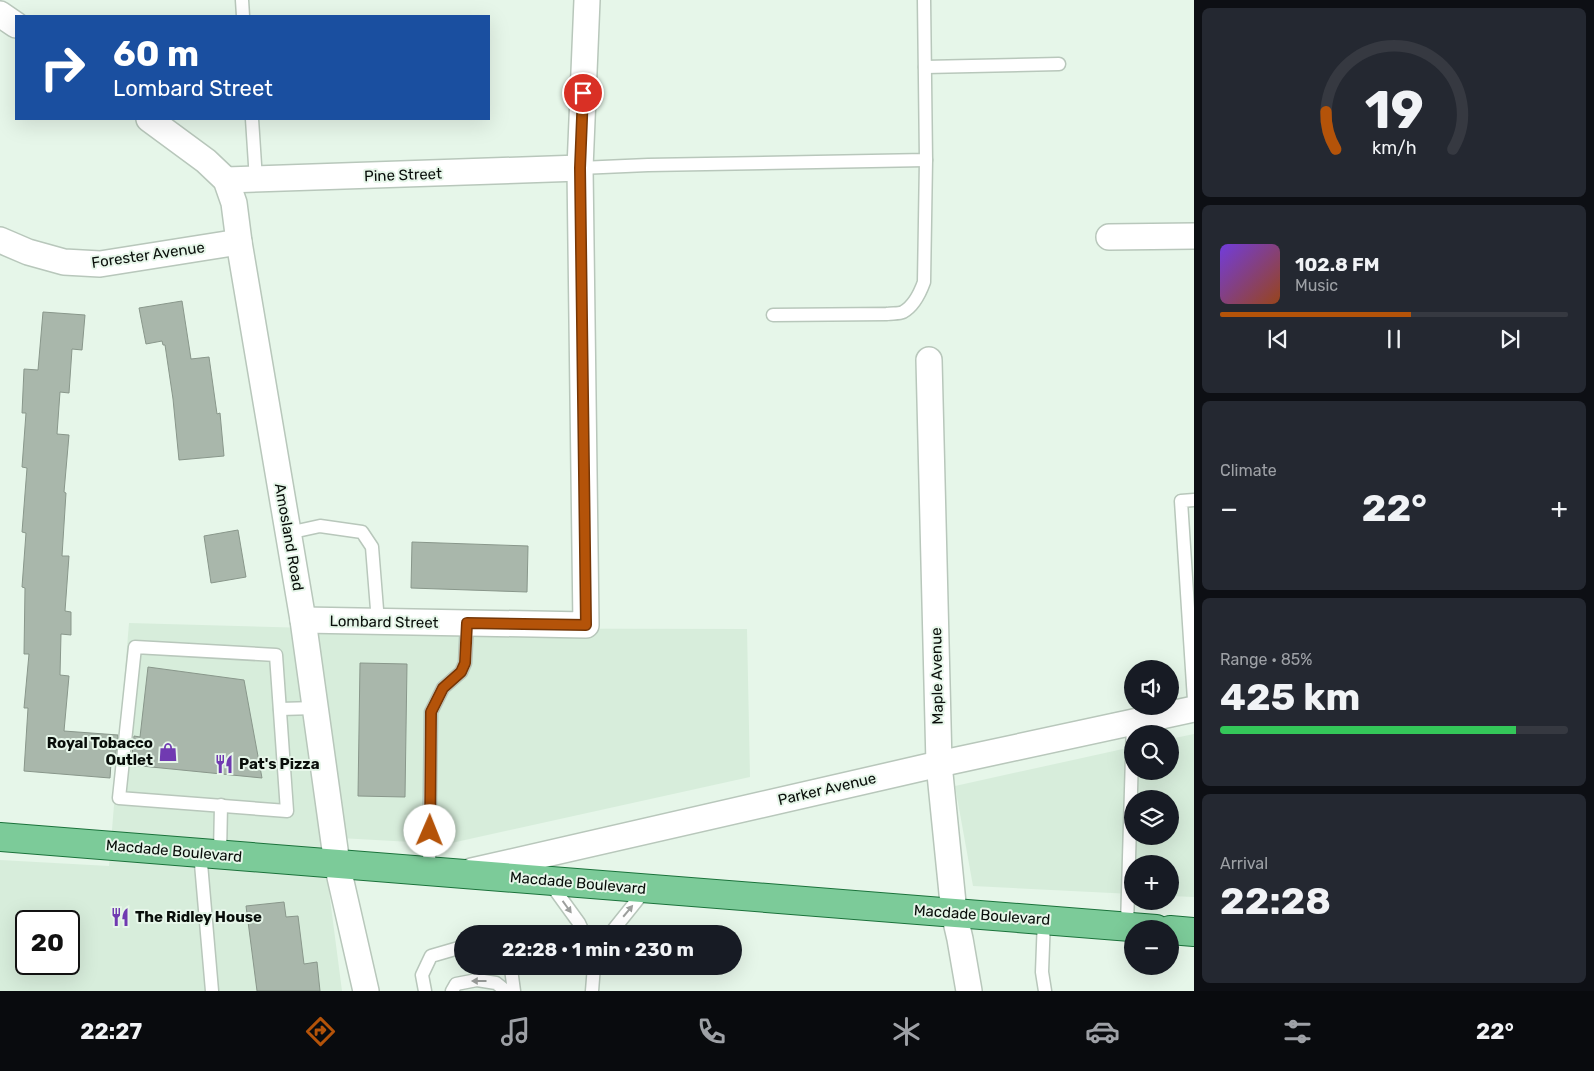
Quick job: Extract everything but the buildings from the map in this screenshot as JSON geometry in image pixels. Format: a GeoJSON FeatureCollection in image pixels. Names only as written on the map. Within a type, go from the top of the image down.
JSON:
{"type":"FeatureCollection","features":[{"type":"Feature","properties":{"kind":"main road","name":"Macdade Boulevard"},"geometry":{"type":"LineString","coordinates":[[0,837],[1124,926]]}},
{"type":"Feature","properties":{"kind":"main road"},"geometry":{"type":"LineString","coordinates":[[1179,931],[1194,932]]}},
{"type":"Feature","properties":{"kind":"street"},"geometry":{"type":"LineString","coordinates":[[580,168],[587,0]]}},
{"type":"Feature","properties":{"kind":"street"},"geometry":{"type":"LineString","coordinates":[[0,14],[15,24]]}},
{"type":"Feature","properties":{"kind":"street","name":"Amosland Road"},"geometry":{"type":"LineString","coordinates":[[150,120],[194,151],[226,180],[234,203],[303,620],[337,864],[366,991]]}},
{"type":"Feature","properties":{"kind":"street","name":"Pine Street"},"geometry":{"type":"LineString","coordinates":[[226,180],[580,168]]}},
{"type":"Feature","properties":{"kind":"street","name":"Lombard Street"},"geometry":{"type":"LineString","coordinates":[[303,620],[586,625],[580,168]]}},
{"type":"Feature","properties":{"kind":"street"},"geometry":{"type":"LineString","coordinates":[[1109,237],[1194,236]]}},
{"type":"Feature","properties":{"kind":"street","name":"Forester Avenue"},"geometry":{"type":"LineString","coordinates":[[0,240],[28,252],[64,262],[100,264],[239,242]]}},
{"type":"Feature","properties":{"kind":"street","name":"Maple Avenue"},"geometry":{"type":"LineString","coordinates":[[929,360],[939,764],[954,913],[969,991]]}},
{"type":"Feature","properties":{"kind":"street","name":"Parker Avenue"},"geometry":{"type":"LineString","coordinates":[[461,874],[939,764],[1194,709]]}},
{"type":"Feature","properties":{"kind":"lane"},"geometry":{"type":"LineString","coordinates":[[242,0],[243,15]]}},
{"type":"Feature","properties":{"kind":"lane"},"geometry":{"type":"LineString","coordinates":[[773,315],[887,314],[902,312],[911,306],[918,296],[924,282],[926,160],[924,0]]}},
{"type":"Feature","properties":{"kind":"lane"},"geometry":{"type":"LineString","coordinates":[[925,67],[1059,64]]}},
{"type":"Feature","properties":{"kind":"lane"},"geometry":{"type":"LineString","coordinates":[[252,120],[256,180]]}},
{"type":"Feature","properties":{"kind":"lane"},"geometry":{"type":"LineString","coordinates":[[580,168],[926,160]]}},
{"type":"Feature","properties":{"kind":"lane"},"geometry":{"type":"LineString","coordinates":[[1194,500],[1181,501],[1194,700]]}},
{"type":"Feature","properties":{"kind":"lane"},"geometry":{"type":"LineString","coordinates":[[288,533],[320,526],[362,532],[372,547],[378,622]]}},
{"type":"Feature","properties":{"kind":"lane"},"geometry":{"type":"LineString","coordinates":[[430,871],[431,712],[443,688],[461,672],[465,663],[467,623]]}},
{"type":"Feature","properties":{"kind":"lane"},"geometry":{"type":"LineString","coordinates":[[134,647],[276,655],[280,709],[287,811],[119,798],[134,647]]}},
{"type":"Feature","properties":{"kind":"lane"},"geometry":{"type":"LineString","coordinates":[[280,709],[315,708]]}},
{"type":"Feature","properties":{"kind":"lane"},"geometry":{"type":"LineString","coordinates":[[1127,920],[1133,722]]}},
{"type":"Feature","properties":{"kind":"lane"},"geometry":{"type":"LineString","coordinates":[[212,991],[210,853],[221,806]]}},
{"type":"Feature","properties":{"kind":"lane"},"geometry":{"type":"LineString","coordinates":[[548,881],[580,925]]}},
{"type":"Feature","properties":{"kind":"lane"},"geometry":{"type":"LineString","coordinates":[[617,925],[646,888]]}},
{"type":"Feature","properties":{"kind":"lane"},"geometry":{"type":"LineString","coordinates":[[1044,919],[1042,972],[1045,991]]}},
{"type":"Feature","properties":{"kind":"lane"},"geometry":{"type":"LineString","coordinates":[[425,991],[422,976],[431,956],[454,949]]}},
{"type":"Feature","properties":{"kind":"lane"},"geometry":{"type":"LineString","coordinates":[[512,975],[514,991]]}},
{"type":"Feature","properties":{"kind":"lane"},"geometry":{"type":"LineString","coordinates":[[592,991],[593,975]]}},
{"type":"Feature","properties":{"kind":"lane"},"geometry":{"type":"LineString","coordinates":[[452,991],[456,984],[477,980],[496,983],[506,991]]}},
{"type":"Feature","properties":{"kind":"shaded area"},"geometry":{"type":"Polygon","coordinates":[[[129,623],[311,628],[747,629],[750,777],[447,844],[322,837],[342,991],[0,991],[0,860],[109,866],[129,623]]]}},
{"type":"Feature","properties":{"kind":"shaded area"},"geometry":{"type":"Polygon","coordinates":[[[1194,734],[1194,897],[1179,896],[1179,855],[1124,855],[1124,894],[973,886],[955,786],[1124,749],[1124,780],[1179,780],[1179,737],[1194,734]]]}},
{"type":"Feature","properties":{"kind":"place","name":"Royal Tobacco Outlet"},"geometry":{"type":"Point","coordinates":[168,752]}},
{"type":"Feature","properties":{"kind":"place","name":"Pat's Pizza"},"geometry":{"type":"Point","coordinates":[224,764]}},
{"type":"Feature","properties":{"kind":"place","name":"The Ridley House"},"geometry":{"type":"Point","coordinates":[120,917]}},
{"type":"Feature","properties":{"kind":"route"},"geometry":{"type":"LineString","coordinates":[[430,831],[431,712],[443,688],[461,672],[465,663],[467,623],[586,625],[580,168],[583,93]]}}]}
